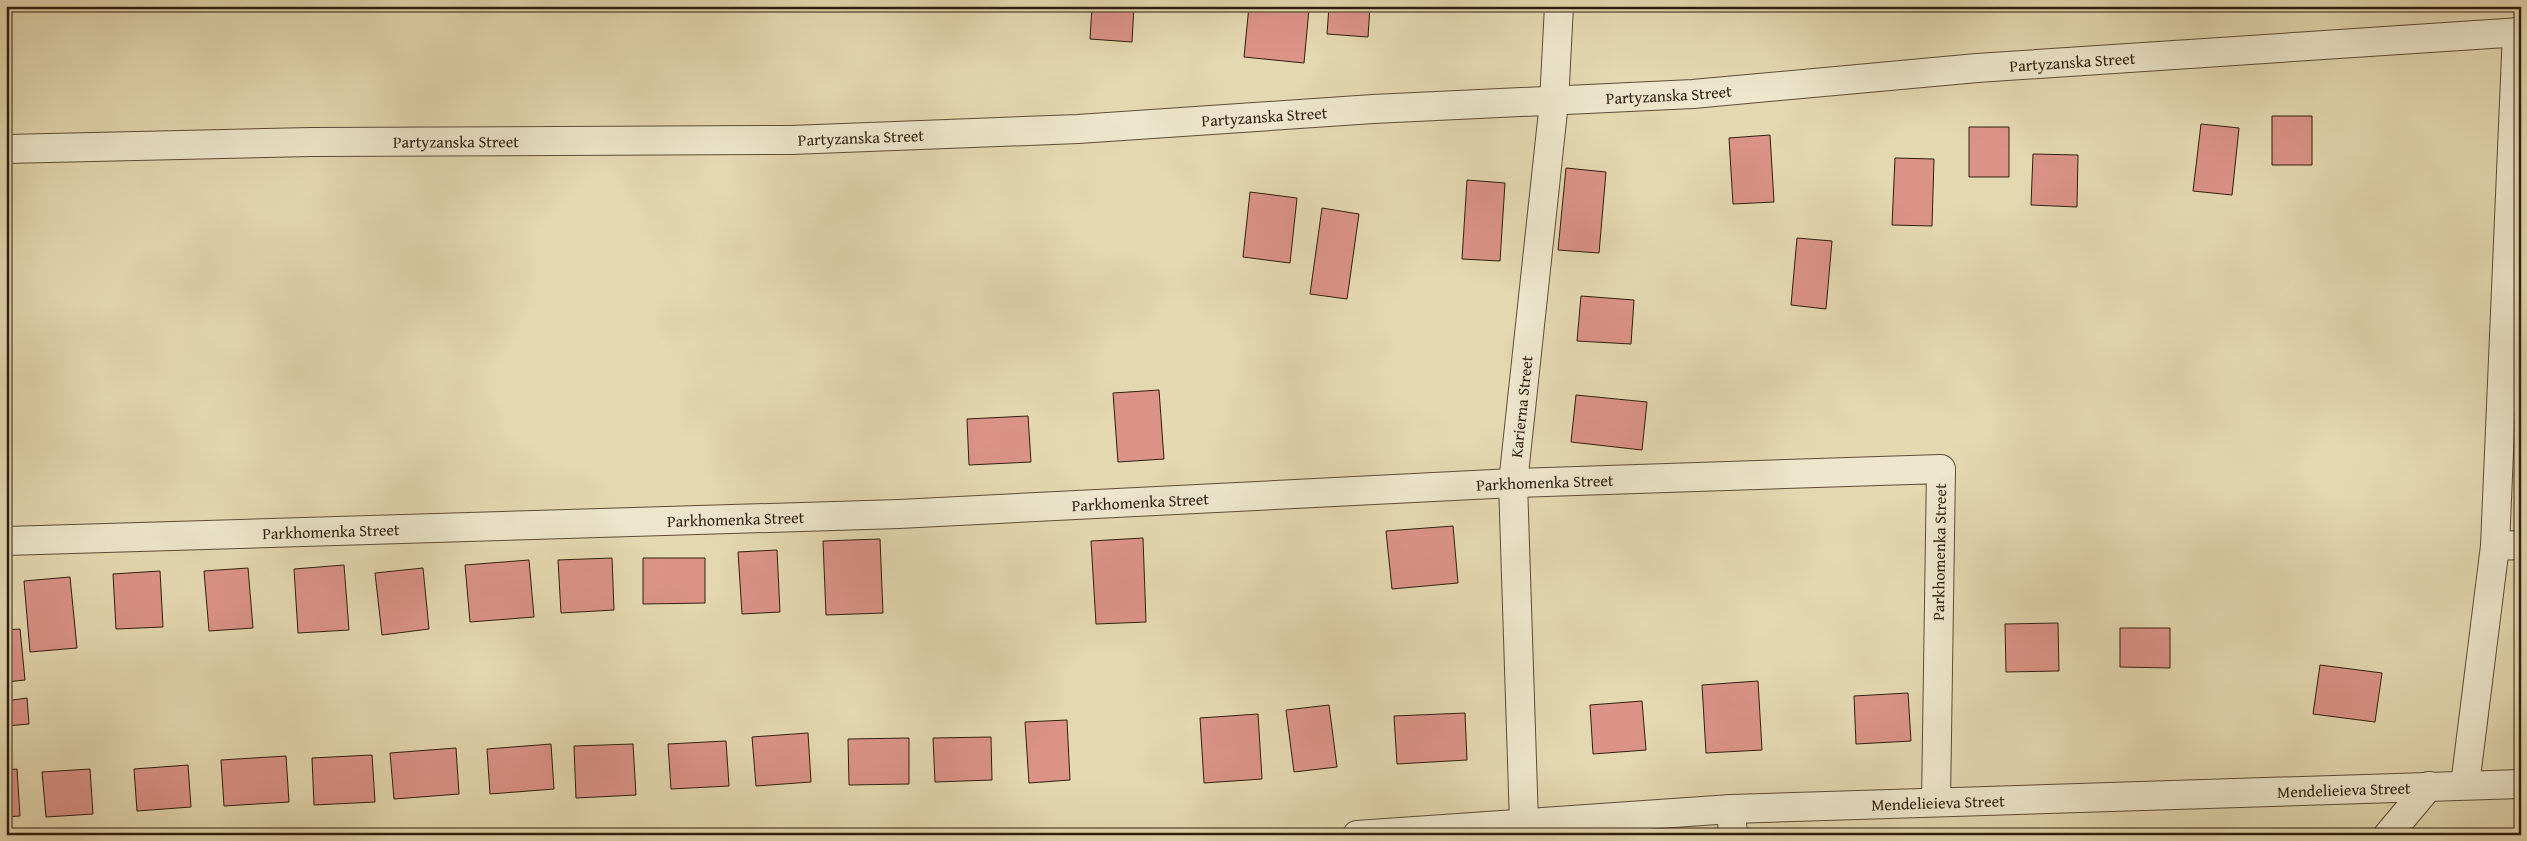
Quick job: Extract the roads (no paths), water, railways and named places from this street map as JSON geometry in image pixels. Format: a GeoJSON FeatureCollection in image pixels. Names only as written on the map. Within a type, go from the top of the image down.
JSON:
{"type":"FeatureCollection","features":[{"type":"Feature","properties":{"kind":"street","name":"Karierna Street"},"geometry":{"type":"LineString","coordinates":[[1521,829],[1513,484],[1554,102],[1558,6]]}},
{"type":"Feature","properties":{"kind":"street","name":"Partyzanska Street"},"geometry":{"type":"LineString","coordinates":[[6,149],[311,142],[791,140],[1078,129],[1373,109],[1693,94],[1977,68],[2519,32]]}},
{"type":"Feature","properties":{"kind":"street"},"geometry":{"type":"LineString","coordinates":[[2465,785],[2508,546],[2519,32]]}},
{"type":"Feature","properties":{"kind":"street","name":"Parkhomenka Street"},"geometry":{"type":"LineString","coordinates":[[6,541],[900,514],[1513,484],[1941,469],[1936,802]]}},
{"type":"Feature","properties":{"kind":"street","name":"Mendelieieva Street"},"geometry":{"type":"LineString","coordinates":[[1357,835],[1732,822],[1936,802],[2521,784]]}},
{"type":"Feature","properties":{"kind":"street"},"geometry":{"type":"LineString","coordinates":[[2388,835],[2429,786]]}}]}
